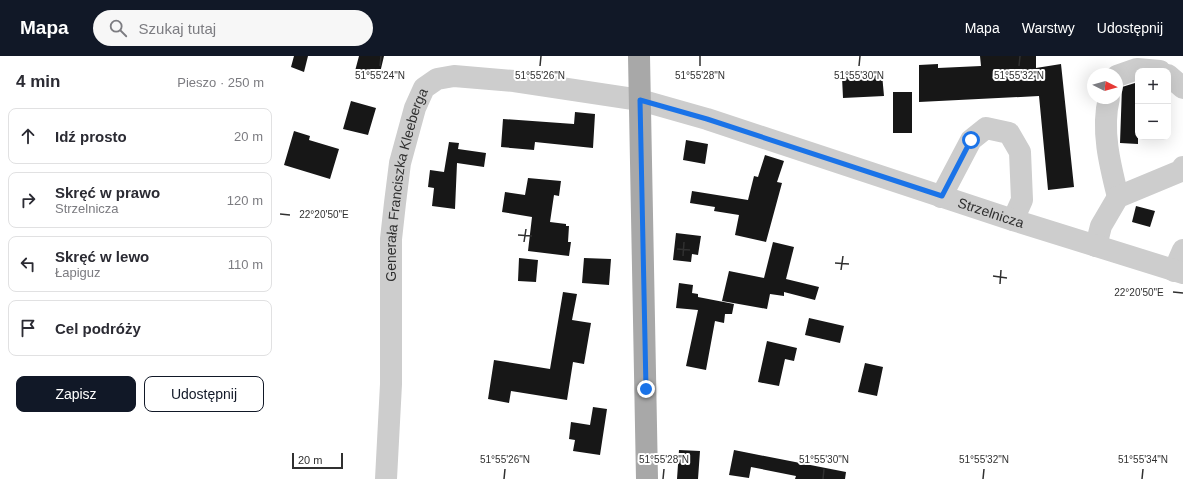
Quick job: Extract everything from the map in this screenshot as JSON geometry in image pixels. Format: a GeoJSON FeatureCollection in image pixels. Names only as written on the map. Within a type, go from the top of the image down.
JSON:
{"type":"FeatureCollection","features":[{"type":"Feature","properties":{"kind":"main road"},"geometry":{"type":"LineString","coordinates":[[639,56],[647,479]]}},
{"type":"Feature","properties":{"kind":"street"},"geometry":{"type":"LineString","coordinates":[[1123,74],[1135,70]]}},
{"type":"Feature","properties":{"kind":"street","name":"Generała Franciszka Kleeberga"},"geometry":{"type":"LineString","coordinates":[[386,479],[391,384],[391,239],[400,163],[415,108],[424,88],[437,79],[454,76],[514,81],[640,100]]}},
{"type":"Feature","properties":{"kind":"street"},"geometry":{"type":"LineString","coordinates":[[1171,78],[1183,88]]}},
{"type":"Feature","properties":{"kind":"street","name":"Strzelnicza"},"geometry":{"type":"LineString","coordinates":[[640,100],[707,119],[1013,220],[1179,272]]}},
{"type":"Feature","properties":{"kind":"street"},"geometry":{"type":"LineString","coordinates":[[1108,104],[1106,113],[1109,160],[1118,197]]}},
{"type":"Feature","properties":{"kind":"street"},"geometry":{"type":"LineString","coordinates":[[942,196],[971,140],[986,128],[1008,133],[1020,152],[1022,200],[1013,220]]}},
{"type":"Feature","properties":{"kind":"street"},"geometry":{"type":"LineString","coordinates":[[1096,246],[1101,226],[1118,197],[1183,170],[1183,167]]}},
{"type":"Feature","properties":{"kind":"street"},"geometry":{"type":"LineString","coordinates":[[1179,272],[1183,250]]}},
{"type":"Feature","properties":{"kind":"building"},"geometry":{"type":"Polygon","coordinates":[[[294,56],[308,56],[304,72],[291,67],[294,56]]]}},
{"type":"Feature","properties":{"kind":"building"},"geometry":{"type":"Polygon","coordinates":[[[359,56],[384,56],[379,77],[355,71],[359,56]]]}},
{"type":"Feature","properties":{"kind":"building"},"geometry":{"type":"Polygon","coordinates":[[[980,56],[1036,56],[1036,68],[1061,64],[1074,187],[1048,190],[1039,96],[919,102],[919,65],[938,64],[938,68],[981,66],[980,56]]]}},
{"type":"Feature","properties":{"kind":"building"},"geometry":{"type":"Polygon","coordinates":[[[882,74],[884,96],[843,98],[842,77],[882,74]]]}},
{"type":"Feature","properties":{"kind":"building"},"geometry":{"type":"Polygon","coordinates":[[[1135,83],[1135,140],[1138,140],[1138,144],[1120,143],[1123,87],[1135,83]]]}},
{"type":"Feature","properties":{"kind":"building"},"geometry":{"type":"Polygon","coordinates":[[[893,92],[912,92],[912,133],[893,133],[893,92]]]}},
{"type":"Feature","properties":{"kind":"building"},"geometry":{"type":"Polygon","coordinates":[[[351,101],[376,108],[368,135],[343,129],[351,101]]]}},
{"type":"Feature","properties":{"kind":"building"},"geometry":{"type":"Polygon","coordinates":[[[575,112],[595,114],[593,148],[535,142],[534,150],[501,147],[503,119],[574,124],[575,112]]]}},
{"type":"Feature","properties":{"kind":"building"},"geometry":{"type":"Polygon","coordinates":[[[294,131],[310,136],[309,140],[339,149],[330,179],[284,165],[294,131]]]}},
{"type":"Feature","properties":{"kind":"building"},"geometry":{"type":"Polygon","coordinates":[[[686,140],[708,144],[705,164],[683,160],[686,140]]]}},
{"type":"Feature","properties":{"kind":"building"},"geometry":{"type":"Polygon","coordinates":[[[449,142],[459,143],[458,149],[486,153],[484,167],[457,163],[455,209],[432,206],[434,188],[428,187],[430,170],[444,172],[449,142]]]}},
{"type":"Feature","properties":{"kind":"building"},"geometry":{"type":"Polygon","coordinates":[[[765,155],[784,161],[777,182],[782,183],[766,242],[735,235],[739,215],[714,211],[715,207],[690,203],[692,191],[748,200],[754,176],[758,177],[765,155]]]}},
{"type":"Feature","properties":{"kind":"building"},"geometry":{"type":"Polygon","coordinates":[[[528,178],[561,181],[559,196],[554,195],[550,222],[566,224],[566,226],[569,226],[568,242],[571,242],[569,256],[528,251],[532,217],[502,212],[505,192],[525,195],[528,178]]]}},
{"type":"Feature","properties":{"kind":"building"},"geometry":{"type":"Polygon","coordinates":[[[1136,206],[1155,211],[1150,227],[1132,222],[1136,206]]]}},
{"type":"Feature","properties":{"kind":"building"},"geometry":{"type":"Polygon","coordinates":[[[676,233],[701,236],[698,255],[692,254],[691,262],[673,260],[676,233]]]}},
{"type":"Feature","properties":{"kind":"building"},"geometry":{"type":"Polygon","coordinates":[[[773,242],[794,247],[786,279],[819,287],[815,300],[784,292],[784,296],[770,294],[767,309],[722,301],[729,271],[764,278],[773,242]]]}},
{"type":"Feature","properties":{"kind":"building"},"geometry":{"type":"Polygon","coordinates":[[[519,258],[538,260],[536,282],[518,281],[519,258]]]}},
{"type":"Feature","properties":{"kind":"building"},"geometry":{"type":"Polygon","coordinates":[[[584,258],[611,259],[609,285],[582,283],[584,258]]]}},
{"type":"Feature","properties":{"kind":"building"},"geometry":{"type":"Polygon","coordinates":[[[679,283],[693,285],[692,293],[698,294],[698,297],[734,304],[732,314],[725,314],[724,323],[715,321],[706,370],[686,366],[698,310],[676,308],[679,283]]]}},
{"type":"Feature","properties":{"kind":"building"},"geometry":{"type":"Polygon","coordinates":[[[563,292],[577,294],[572,320],[591,323],[584,364],[573,362],[567,400],[511,391],[509,403],[488,399],[494,360],[550,369],[563,292]]]}},
{"type":"Feature","properties":{"kind":"building"},"geometry":{"type":"Polygon","coordinates":[[[809,318],[844,326],[840,343],[805,335],[809,318]]]}},
{"type":"Feature","properties":{"kind":"building"},"geometry":{"type":"Polygon","coordinates":[[[767,341],[797,348],[794,361],[785,359],[779,386],[758,382],[767,341]]]}},
{"type":"Feature","properties":{"kind":"building"},"geometry":{"type":"Polygon","coordinates":[[[865,363],[883,367],[877,396],[858,392],[865,363]]]}},
{"type":"Feature","properties":{"kind":"building"},"geometry":{"type":"Polygon","coordinates":[[[593,407],[607,409],[600,455],[573,451],[575,440],[569,439],[571,422],[590,425],[593,407]]]}},
{"type":"Feature","properties":{"kind":"building"},"geometry":{"type":"Polygon","coordinates":[[[679,450],[700,451],[698,479],[677,479],[679,450]]]}},
{"type":"Feature","properties":{"kind":"building"},"geometry":{"type":"Polygon","coordinates":[[[734,450],[846,472],[845,479],[795,479],[796,476],[751,467],[749,478],[729,475],[734,450]]]}},
{"type":"Feature","properties":{"kind":"route"},"geometry":{"type":"LineString","coordinates":[[646,389],[640,100],[707,119],[942,196],[951,176],[971,140]]}}]}
